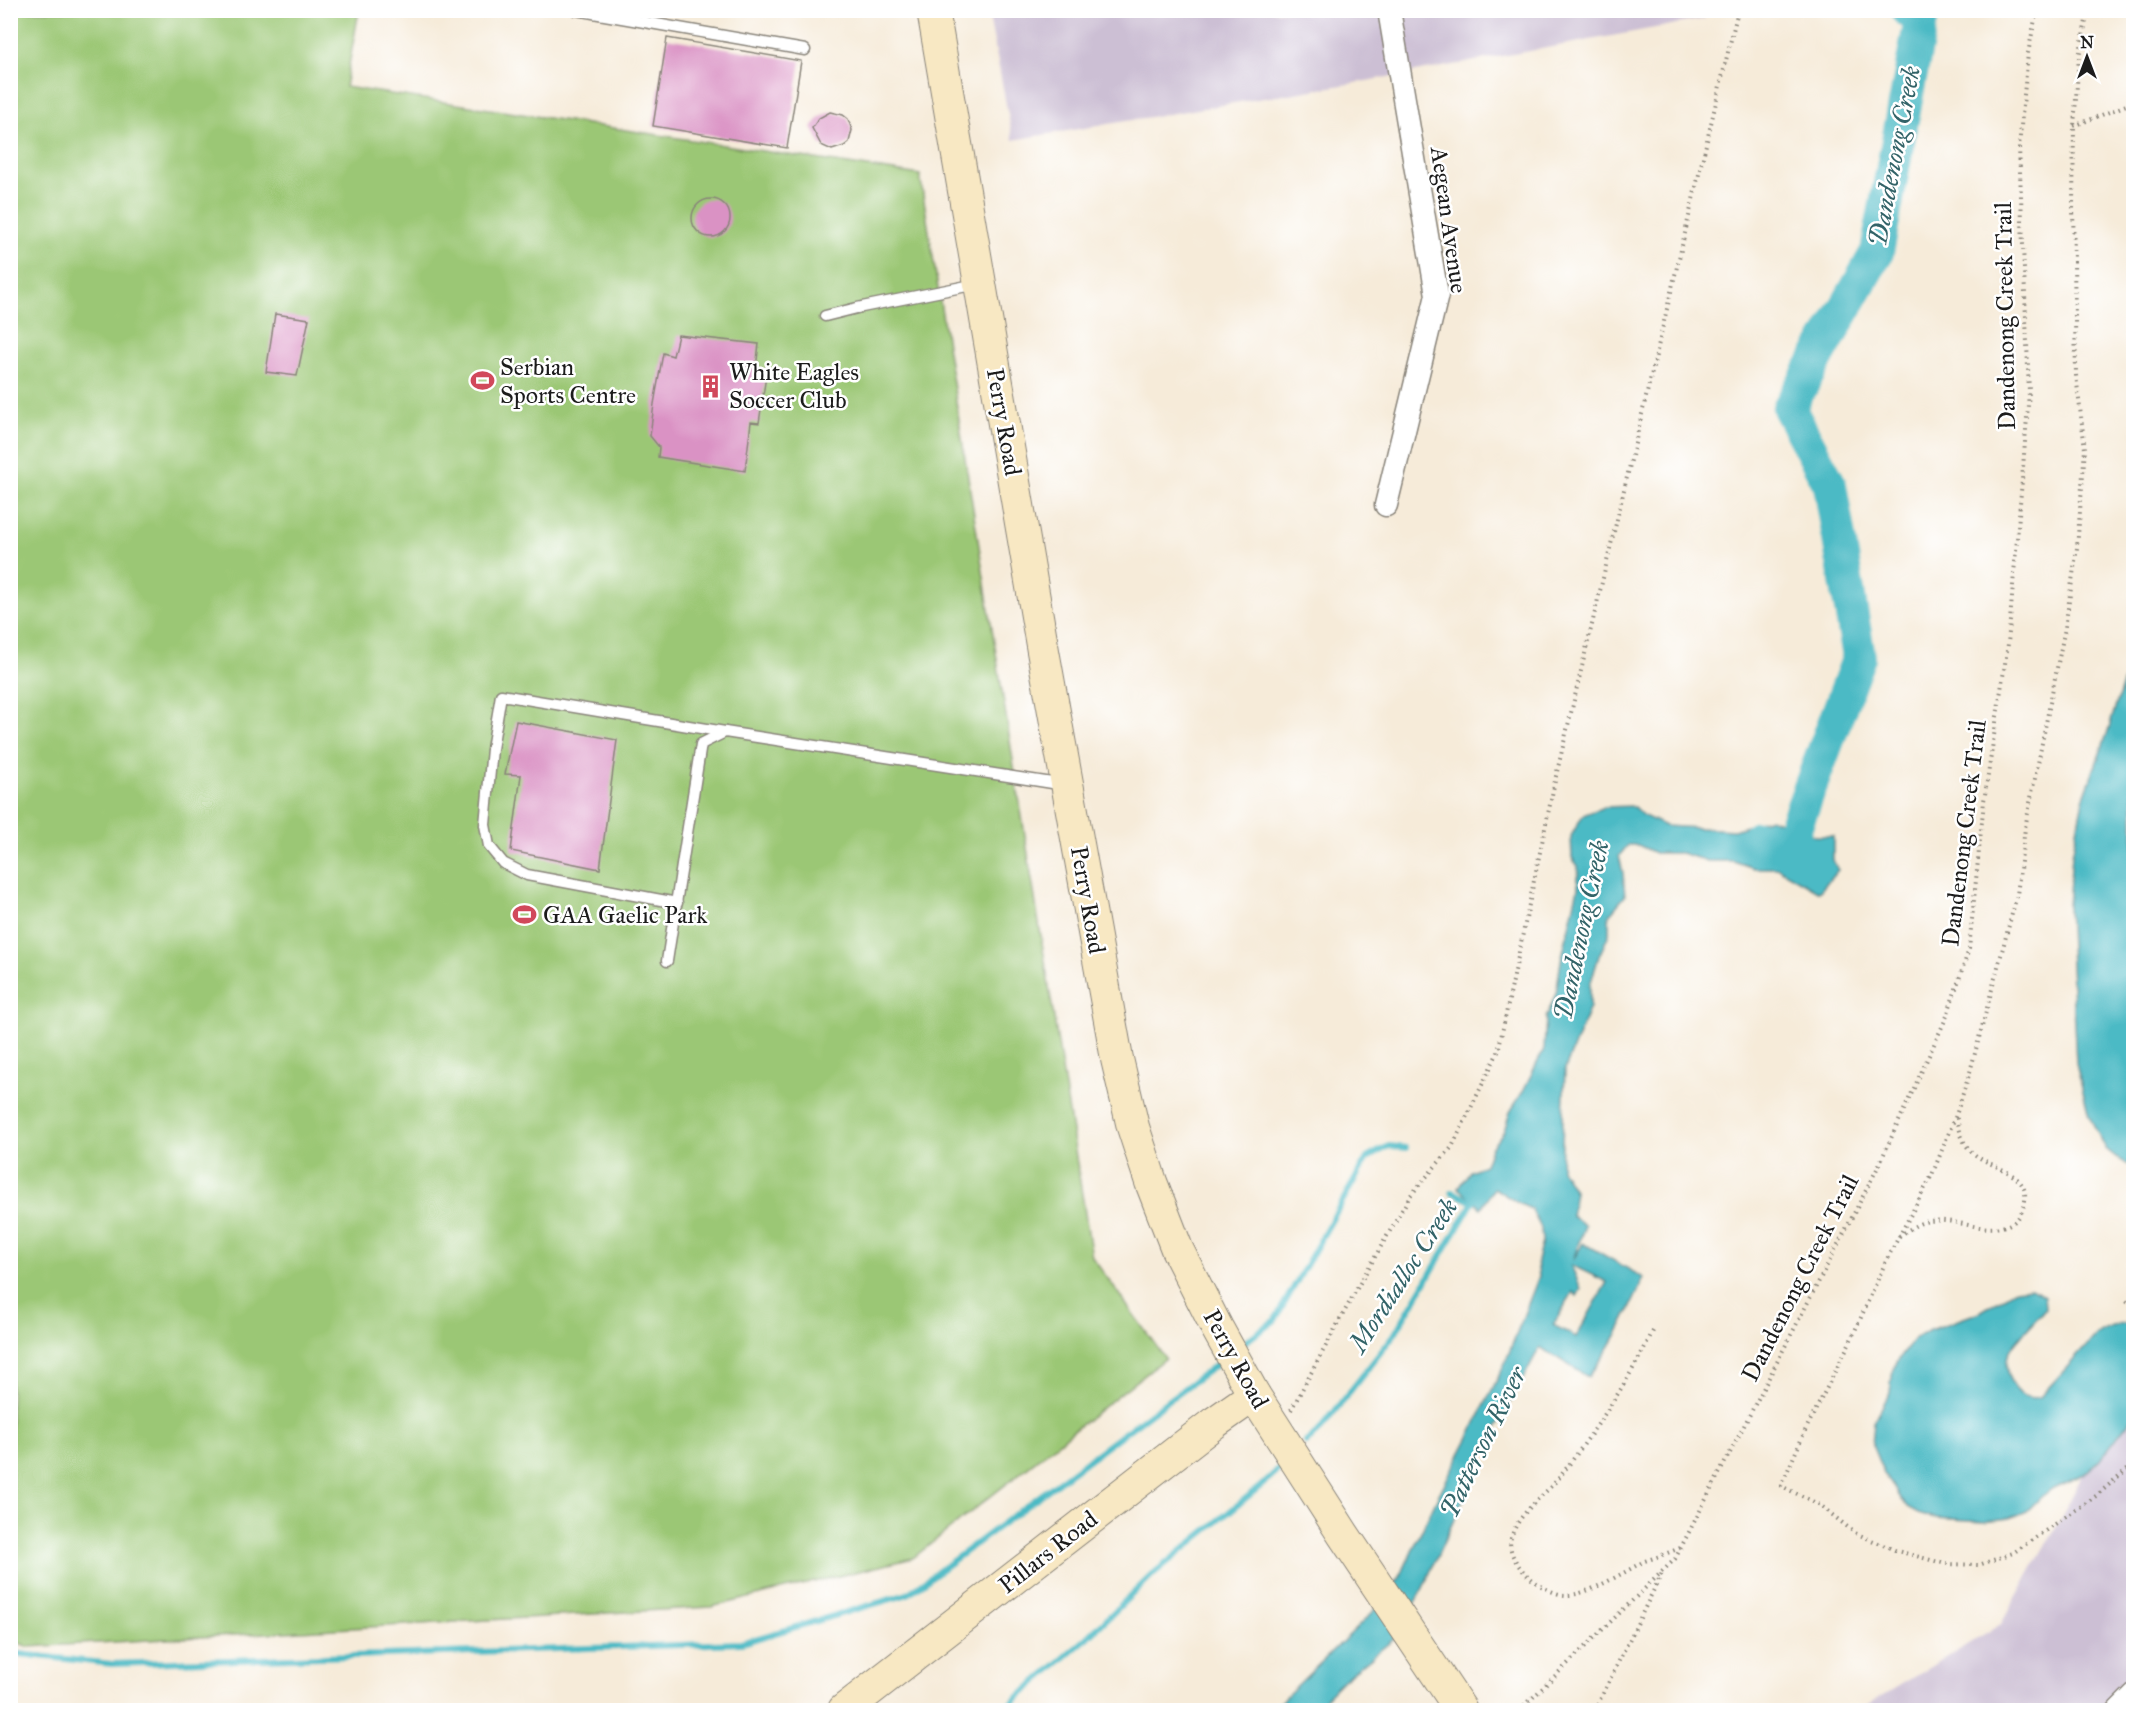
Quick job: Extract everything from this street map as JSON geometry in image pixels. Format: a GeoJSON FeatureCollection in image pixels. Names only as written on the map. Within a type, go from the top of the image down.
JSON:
{"type":"FeatureCollection","features":[{"type":"Feature","properties":{"kind":"main road","name":"Perry Road"},"geometry":{"type":"LineString","coordinates":[[933,10],[1067,785],[1117,1059],[1133,1127],[1177,1249],[1254,1395],[1343,1534],[1461,1710]]}},
{"type":"Feature","properties":{"kind":"main road","name":"Pillars Road"},"geometry":{"type":"LineString","coordinates":[[844,1710],[1214,1423],[1254,1395]]}},
{"type":"Feature","properties":{"kind":"street","name":"Aegean Avenue"},"geometry":{"type":"LineString","coordinates":[[1386,505],[1437,295],[1389,10]]}},
{"type":"Feature","properties":{"kind":"street"},"geometry":{"type":"LineString","coordinates":[[2119,1710],[2133,1695]]}},
{"type":"Feature","properties":{"kind":"lane"},"geometry":{"type":"LineString","coordinates":[[579,11],[805,50]]}},
{"type":"Feature","properties":{"kind":"lane"},"geometry":{"type":"LineString","coordinates":[[825,316],[980,283]]}},
{"type":"Feature","properties":{"kind":"lane"},"geometry":{"type":"LineString","coordinates":[[677,903],[527,875],[503,863],[489,846],[485,825],[492,749],[501,696],[1067,785]]}},
{"type":"Feature","properties":{"kind":"lane"},"geometry":{"type":"LineString","coordinates":[[667,961],[701,744],[725,732]]}},
{"type":"Feature","properties":{"kind":"path"},"geometry":{"type":"LineString","coordinates":[[1279,1432],[1360,1282],[1410,1196],[1452,1147],[1498,1052],[1556,776],[1738,10]]}},
{"type":"Feature","properties":{"kind":"path","name":"Dandenong Creek Trail"},"geometry":{"type":"LineString","coordinates":[[1520,1710],[1675,1559],[1877,1169],[1947,1016],[1969,949],[1984,801],[2008,644],[2029,392],[2019,147],[2028,53],[2037,10]]}},
{"type":"Feature","properties":{"kind":"path"},"geometry":{"type":"LineString","coordinates":[[2088,10],[2079,57],[2074,126],[2073,205],[2076,375],[2085,450],[2077,548],[2065,628],[2025,828],[2017,895],[1970,1072],[1956,1115],[1932,1175],[1899,1236],[1781,1486],[1820,1505],[1855,1533],[1897,1551],[1946,1564],[1979,1564],[2013,1553],[2096,1496],[2133,1462]]}},
{"type":"Feature","properties":{"kind":"path"},"geometry":{"type":"LineString","coordinates":[[2074,126],[2133,102]]}},
{"type":"Feature","properties":{"kind":"path"},"geometry":{"type":"LineString","coordinates":[[1899,1236],[1920,1224],[1932,1221],[1984,1228],[2001,1227],[2014,1222],[2022,1210],[2023,1187],[2015,1176],[1971,1152],[1963,1141],[1956,1115]]}},
{"type":"Feature","properties":{"kind":"path"},"geometry":{"type":"LineString","coordinates":[[2126,1301],[2133,1307]]}},
{"type":"Feature","properties":{"kind":"path"},"geometry":{"type":"LineString","coordinates":[[1653,1331],[1642,1355],[1586,1443],[1554,1484],[1521,1516],[1510,1540],[1512,1558],[1530,1577],[1546,1589],[1566,1595],[1591,1589],[1646,1561],[1680,1548]]}},
{"type":"Feature","properties":{"kind":"path"},"geometry":{"type":"LineString","coordinates":[[1595,1710],[1664,1570]]}},
{"type":"Feature","properties":{"kind":"path"},"geometry":{"type":"LineString","coordinates":[[10,1704],[36,1710]]}},
{"type":"Feature","properties":{"kind":"shaded area"},"geometry":{"type":"Polygon","coordinates":[[[988,11],[1707,11],[1704,19],[1372,80],[1013,140],[988,11]]]}},
{"type":"Feature","properties":{"kind":"shaded area"},"geometry":{"type":"Polygon","coordinates":[[[2133,1374],[2133,1710],[1859,1710],[2001,1624],[2060,1520],[2133,1374]]]}},
{"type":"Feature","properties":{"kind":"green space"},"geometry":{"type":"Polygon","coordinates":[[[11,11],[359,11],[345,87],[920,175],[1092,1257],[1165,1358],[913,1558],[711,1607],[29,1647],[11,1640],[11,11]]]}},
{"type":"Feature","properties":{"kind":"water"},"geometry":{"type":"Polygon","coordinates":[[[2133,639],[2134,1166],[2132,1166],[2122,1162],[2106,1149],[2089,1116],[2076,1063],[2068,906],[2072,855],[2083,800],[2129,664],[2133,639]]]}},
{"type":"Feature","properties":{"kind":"water","name":"Patterson River"},"geometry":{"type":"Polygon","coordinates":[[[1633,806],[1642,815],[1665,826],[1734,830],[1770,818],[1815,836],[1833,836],[1833,860],[1838,870],[1819,892],[1778,868],[1754,868],[1733,861],[1707,861],[1681,853],[1655,853],[1638,845],[1628,845],[1619,856],[1625,896],[1609,915],[1609,934],[1590,985],[1590,1007],[1565,1069],[1561,1169],[1575,1192],[1571,1216],[1585,1225],[1573,1260],[1583,1243],[1644,1278],[1612,1342],[1588,1377],[1540,1347],[1490,1440],[1423,1588],[1394,1639],[1343,1680],[1313,1710],[1268,1710],[1277,1705],[1373,1612],[1400,1577],[1505,1363],[1539,1276],[1537,1261],[1542,1242],[1541,1228],[1531,1209],[1494,1188],[1481,1208],[1458,1188],[1470,1171],[1485,1165],[1491,1148],[1504,1131],[1510,1112],[1544,1049],[1546,1018],[1556,993],[1578,888],[1578,866],[1572,858],[1571,836],[1583,815],[1604,807],[1633,806]],[[1571,1265],[1581,1289],[1577,1296],[1573,1292],[1553,1325],[1576,1337],[1607,1282],[1571,1265]]]}},
{"type":"Feature","properties":{"kind":"water"},"geometry":{"type":"Polygon","coordinates":[[[2031,1288],[2044,1296],[2045,1308],[2008,1354],[2006,1365],[2008,1376],[2015,1388],[2026,1397],[2040,1397],[2098,1333],[2107,1328],[2133,1324],[2133,1412],[2128,1423],[2099,1461],[2084,1474],[2053,1488],[2027,1511],[2010,1518],[1984,1521],[1935,1518],[1918,1513],[1907,1507],[1884,1474],[1872,1445],[1874,1422],[1890,1392],[1893,1369],[1913,1340],[1928,1331],[1980,1312],[2015,1290],[2031,1288]]]}},
{"type":"Feature","properties":{"kind":"building"},"geometry":{"type":"Polygon","coordinates":[[[667,38],[801,61],[787,148],[653,126],[667,38]]]}},
{"type":"Feature","properties":{"kind":"building"},"geometry":{"type":"Polygon","coordinates":[[[830,112],[843,115],[848,119],[852,130],[849,142],[832,150],[821,145],[812,128],[819,118],[830,112]]]}},
{"type":"Feature","properties":{"kind":"building"},"geometry":{"type":"Polygon","coordinates":[[[711,199],[718,200],[724,205],[729,211],[729,225],[724,231],[718,236],[711,237],[704,236],[698,231],[693,225],[692,218],[693,211],[698,205],[704,200],[711,199]]]}},
{"type":"Feature","properties":{"kind":"building"},"geometry":{"type":"Polygon","coordinates":[[[275,314],[309,319],[297,376],[266,372],[275,314]]]}},
{"type":"Feature","properties":{"kind":"building","name":"White Eagles Soccer Club"},"geometry":{"type":"Polygon","coordinates":[[[678,335],[759,344],[756,368],[767,369],[759,423],[751,422],[745,471],[658,457],[659,447],[650,436],[654,404],[663,353],[673,356],[678,335]]]}},
{"type":"Feature","properties":{"kind":"building"},"geometry":{"type":"Polygon","coordinates":[[[516,721],[617,740],[600,869],[511,851],[521,775],[505,774],[516,721]]]}},
{"type":"Feature","properties":{"kind":"waterway","name":"Dandenong Creek"},"geometry":{"type":"LineString","coordinates":[[1758,838],[1790,841],[1859,657],[1830,485],[1789,408],[1877,252],[1921,20],[1907,10]]}},
{"type":"Feature","properties":{"kind":"waterway"},"geometry":{"type":"LineString","coordinates":[[1245,1342],[1275,1320],[1367,1158],[1389,1146],[1406,1148]]}},
{"type":"Feature","properties":{"kind":"waterway"},"geometry":{"type":"LineString","coordinates":[[1452,1192],[1473,1202]]}},
{"type":"Feature","properties":{"kind":"waterway","name":"Mordialloc Creek"},"geometry":{"type":"LineString","coordinates":[[1306,1442],[1320,1430],[1394,1335],[1479,1195]]}},
{"type":"Feature","properties":{"kind":"waterway"},"geometry":{"type":"LineString","coordinates":[[10,1653],[112,1664],[741,1643],[908,1594],[1217,1364]]}},
{"type":"Feature","properties":{"kind":"waterway","name":"Mordialloc Creek"},"geometry":{"type":"LineString","coordinates":[[1003,1710],[1086,1639],[1153,1574],[1281,1467]]}},
{"type":"Feature","properties":{"kind":"place","name":"Serbian Sports Centre"},"geometry":{"type":"Point","coordinates":[482,381]}},
{"type":"Feature","properties":{"kind":"place","name":"White Eagles Soccer Club"},"geometry":{"type":"Point","coordinates":[711,386]}},
{"type":"Feature","properties":{"kind":"place","name":"GAA Gaelic Park"},"geometry":{"type":"Point","coordinates":[525,915]}}]}
